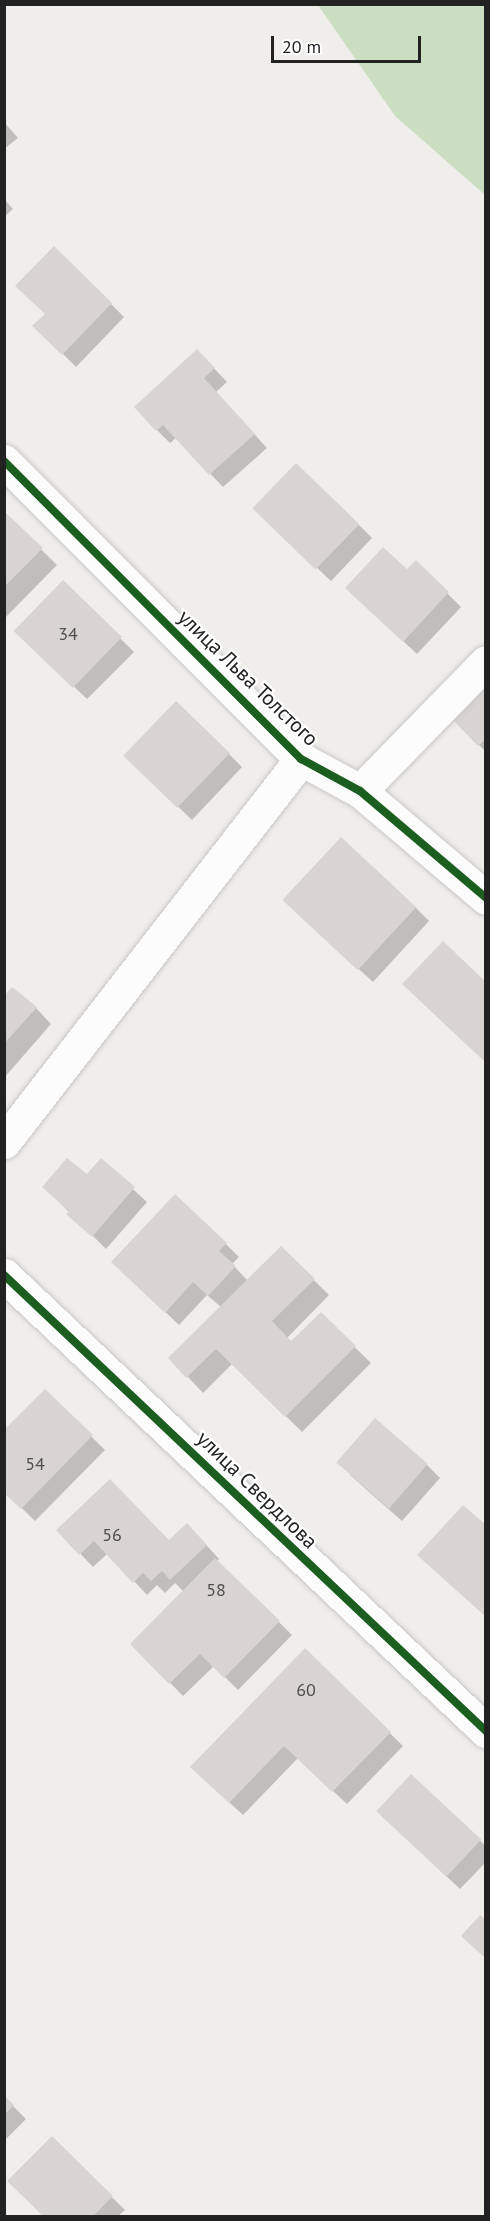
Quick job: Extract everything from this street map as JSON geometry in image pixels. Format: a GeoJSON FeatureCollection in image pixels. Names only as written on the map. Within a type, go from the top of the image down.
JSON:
{"type":"FeatureCollection","features":[{"type":"Feature","properties":{"kind":"street","name":"улица Льва Толстого"},"geometry":{"type":"LineString","coordinates":[[4,461],[301,759],[360,790],[486,898]]}},
{"type":"Feature","properties":{"kind":"street"},"geometry":{"type":"LineString","coordinates":[[360,790],[486,662]]}},
{"type":"Feature","properties":{"kind":"street"},"geometry":{"type":"LineString","coordinates":[[4,1142],[301,759]]}},
{"type":"Feature","properties":{"kind":"street","name":"улица Свердлова"},"geometry":{"type":"LineString","coordinates":[[4,1275],[486,1731]]}},
{"type":"Feature","properties":{"kind":"green space"},"geometry":{"type":"Polygon","coordinates":[[[318,5],[485,5],[485,195],[395,116],[318,5]]]}},
{"type":"Feature","properties":{"kind":"building"},"geometry":{"type":"Polygon","coordinates":[[[54,246],[112,303],[62,355],[32,326],[45,314],[15,286],[54,246]]]}},
{"type":"Feature","properties":{"kind":"building"},"geometry":{"type":"Polygon","coordinates":[[[197,349],[215,368],[204,378],[255,434],[209,475],[163,425],[156,431],[134,407],[197,349]]]}},
{"type":"Feature","properties":{"kind":"building"},"geometry":{"type":"Polygon","coordinates":[[[296,463],[359,524],[316,569],[252,508],[296,463]]]}},
{"type":"Feature","properties":{"kind":"building"},"geometry":{"type":"Polygon","coordinates":[[[4,511],[43,548],[4,587],[4,511]]]}},
{"type":"Feature","properties":{"kind":"building"},"geometry":{"type":"Polygon","coordinates":[[[383,547],[407,569],[416,560],[449,592],[403,642],[345,588],[383,547]]]}},
{"type":"Feature","properties":{"kind":"building"},"geometry":{"type":"Polygon","coordinates":[[[63,580],[122,637],[73,688],[14,631],[63,580]]]}},
{"type":"Feature","properties":{"kind":"building"},"geometry":{"type":"Polygon","coordinates":[[[486,675],[486,739],[478,746],[447,714],[486,675]]]}},
{"type":"Feature","properties":{"kind":"building"},"geometry":{"type":"Polygon","coordinates":[[[176,701],[230,753],[177,808],[123,756],[176,701]]]}},
{"type":"Feature","properties":{"kind":"building"},"geometry":{"type":"Polygon","coordinates":[[[341,837],[416,907],[358,970],[282,900],[341,837]]]}},
{"type":"Feature","properties":{"kind":"building"},"geometry":{"type":"Polygon","coordinates":[[[443,941],[486,982],[486,1063],[402,984],[443,941]]]}},
{"type":"Feature","properties":{"kind":"building"},"geometry":{"type":"Polygon","coordinates":[[[12,987],[37,1007],[4,1044],[4,996],[12,987]]]}},
{"type":"Feature","properties":{"kind":"building"},"geometry":{"type":"Polygon","coordinates":[[[67,1158],[87,1174],[101,1158],[135,1187],[92,1237],[66,1214],[69,1211],[42,1187],[67,1158]]]}},
{"type":"Feature","properties":{"kind":"building"},"geometry":{"type":"Polygon","coordinates":[[[175,1194],[227,1243],[219,1251],[236,1266],[208,1296],[193,1282],[165,1313],[111,1262],[175,1194]]]}},
{"type":"Feature","properties":{"kind":"building"},"geometry":{"type":"Polygon","coordinates":[[[281,1246],[315,1279],[272,1321],[291,1341],[321,1312],[356,1346],[285,1417],[216,1349],[186,1378],[168,1358],[281,1246]]]}},
{"type":"Feature","properties":{"kind":"building"},"geometry":{"type":"Polygon","coordinates":[[[45,1389],[93,1435],[21,1509],[4,1493],[4,1430],[45,1389]]]}},
{"type":"Feature","properties":{"kind":"building"},"geometry":{"type":"Polygon","coordinates":[[[375,1418],[428,1464],[389,1508],[336,1463],[375,1418]]]}},
{"type":"Feature","properties":{"kind":"building"},"geometry":{"type":"Polygon","coordinates":[[[110,1479],[169,1540],[187,1523],[207,1545],[170,1580],[162,1571],[151,1581],[143,1573],[133,1583],[94,1541],[79,1555],[56,1530],[110,1479]]]}},
{"type":"Feature","properties":{"kind":"building"},"geometry":{"type":"Polygon","coordinates":[[[463,1505],[486,1525],[486,1617],[417,1555],[463,1505]]]}},
{"type":"Feature","properties":{"kind":"building"},"geometry":{"type":"Polygon","coordinates":[[[215,1558],[280,1621],[224,1678],[200,1654],[169,1684],[130,1644],[215,1558]]]}},
{"type":"Feature","properties":{"kind":"building"},"geometry":{"type":"Polygon","coordinates":[[[305,1648],[391,1732],[332,1792],[284,1746],[229,1803],[190,1767],[305,1648]]]}},
{"type":"Feature","properties":{"kind":"building"},"geometry":{"type":"Polygon","coordinates":[[[411,1774],[481,1839],[446,1877],[376,1811],[411,1774]]]}},
{"type":"Feature","properties":{"kind":"building"},"geometry":{"type":"Polygon","coordinates":[[[480,1915],[486,1920],[486,1959],[461,1936],[480,1915]]]}},
{"type":"Feature","properties":{"kind":"building"},"geometry":{"type":"Polygon","coordinates":[[[4,2095],[14,2105],[4,2115],[4,2095]]]}},
{"type":"Feature","properties":{"kind":"building"},"geometry":{"type":"Polygon","coordinates":[[[52,2136],[113,2196],[93,2216],[43,2216],[7,2181],[52,2136]]]}},
{"type":"Feature","properties":{"kind":"cycle path"},"geometry":{"type":"LineString","coordinates":[[4,461],[301,759],[360,791],[486,898]]}},
{"type":"Feature","properties":{"kind":"cycle path"},"geometry":{"type":"LineString","coordinates":[[4,1275],[486,1731]]}}]}
